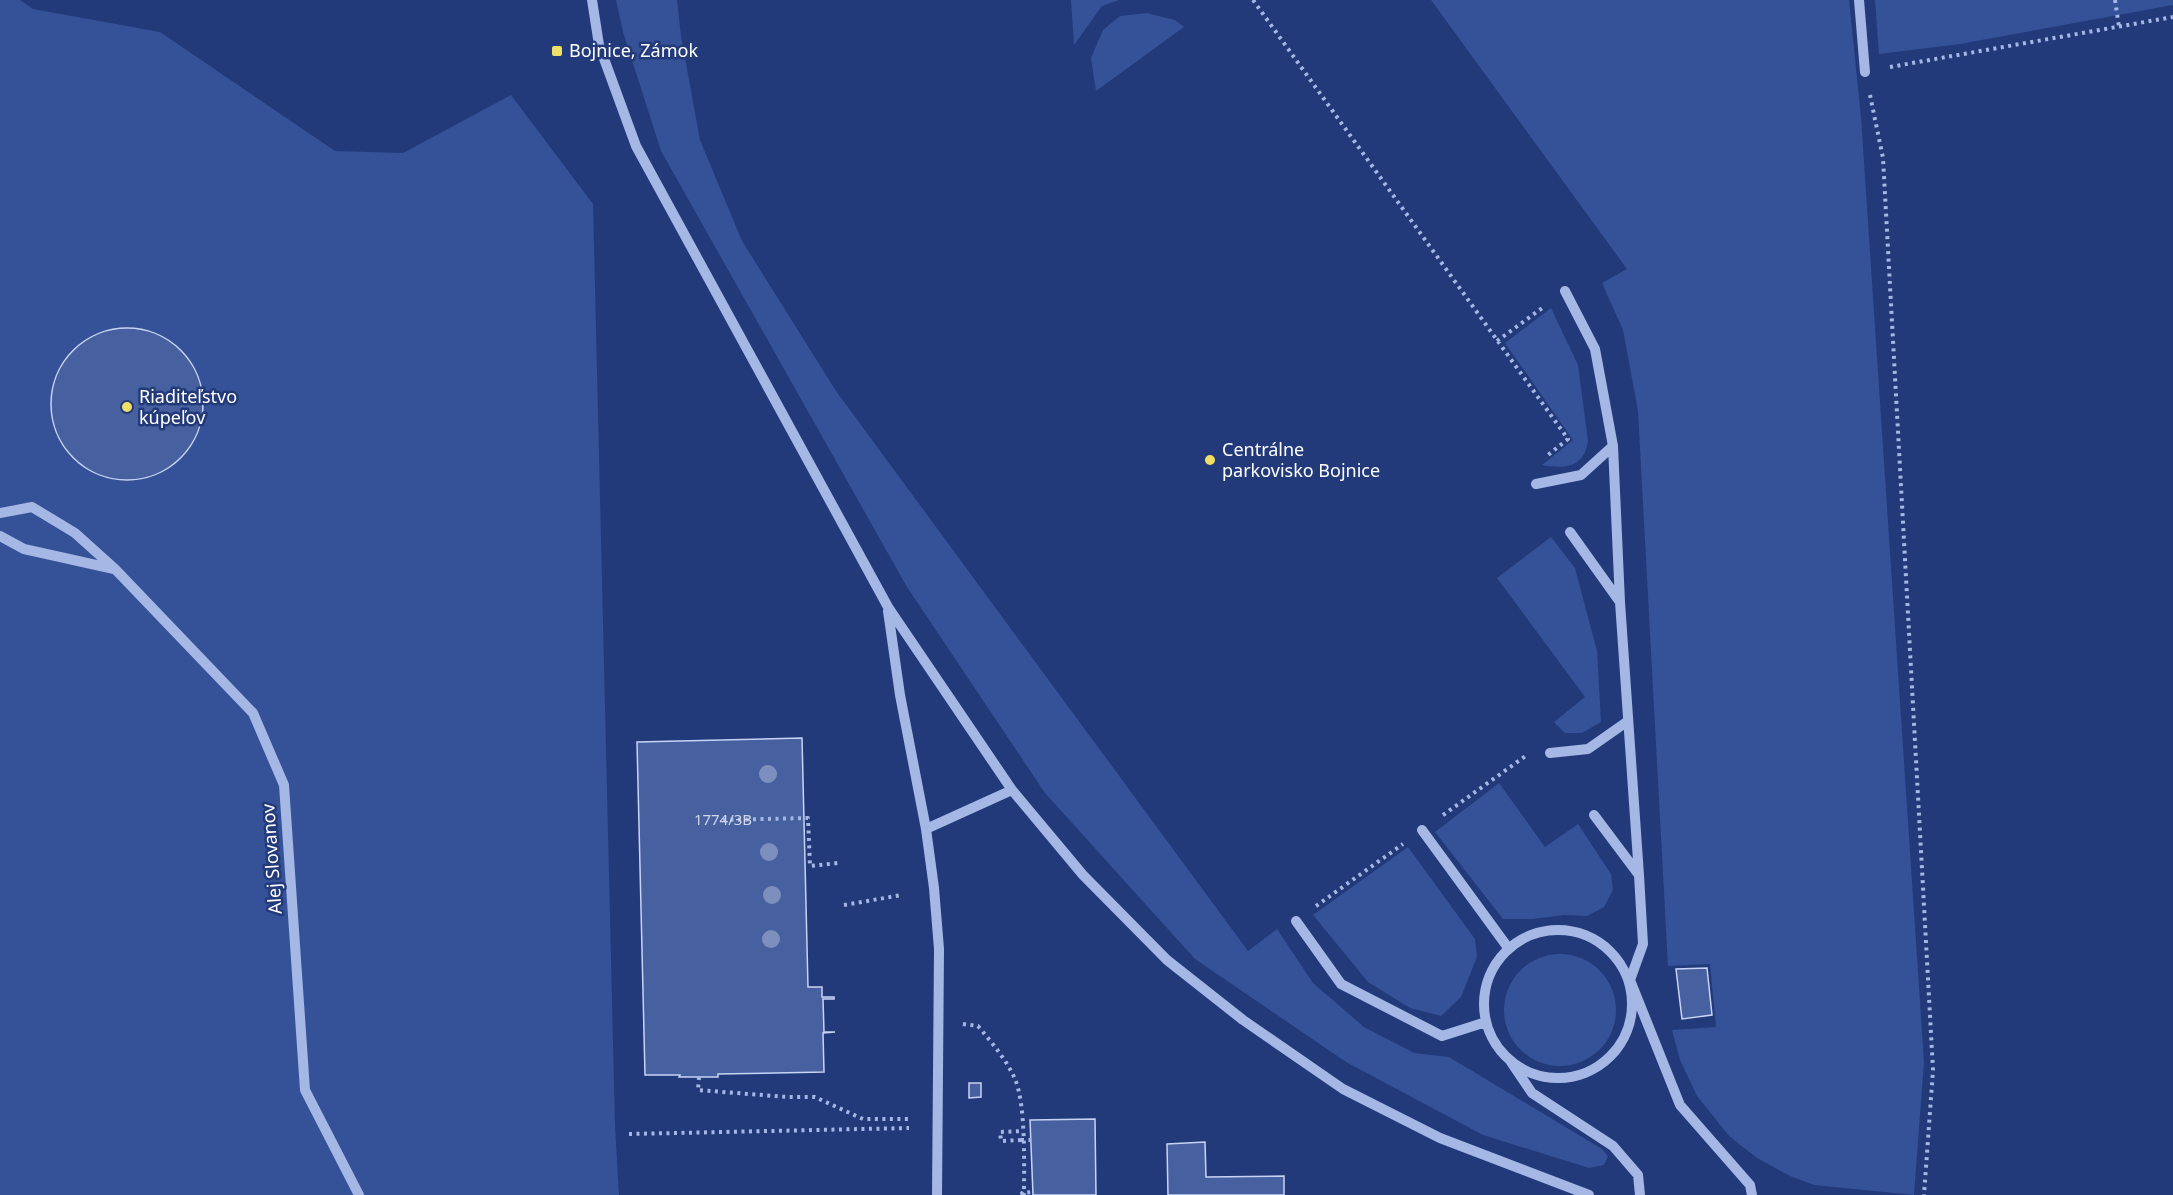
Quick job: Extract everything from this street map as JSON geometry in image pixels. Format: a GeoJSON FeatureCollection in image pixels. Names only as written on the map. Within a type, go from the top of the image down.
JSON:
{"type":"FeatureCollection","features":[{"type":"Feature","properties":{"kind":"street"},"geometry":{"type":"LineString","coordinates":[[591,0],[599,45],[636,146],[888,607],[1012,790],[1083,875],[1167,960],[1243,1020],[1343,1089],[1440,1138],[1584,1194]]}},
{"type":"Feature","properties":{"kind":"street"},"geometry":{"type":"LineString","coordinates":[[1859,0],[1865,72]]}},
{"type":"Feature","properties":{"kind":"street"},"geometry":{"type":"LineString","coordinates":[[1511,1062],[1546,1078],[1584,1075],[1616,1053],[1632,1018],[1629,980],[1643,944],[1620,602],[1613,446],[1595,349],[1566,291]]}},
{"type":"Feature","properties":{"kind":"street"},"geometry":{"type":"LineString","coordinates":[[1536,484],[1581,475],[1613,446]]}},
{"type":"Feature","properties":{"kind":"street","name":"Alej Slovanov"},"geometry":{"type":"LineString","coordinates":[[0,513],[32,507],[75,534],[115,569],[253,713],[284,785],[305,1090],[359,1195]]}},
{"type":"Feature","properties":{"kind":"street"},"geometry":{"type":"LineString","coordinates":[[1570,532],[1620,602]]}},
{"type":"Feature","properties":{"kind":"street"},"geometry":{"type":"LineString","coordinates":[[0,536],[24,549],[115,569]]}},
{"type":"Feature","properties":{"kind":"street"},"geometry":{"type":"LineString","coordinates":[[888,607],[900,695],[926,829],[939,949],[937,1195]]}},
{"type":"Feature","properties":{"kind":"street"},"geometry":{"type":"LineString","coordinates":[[1550,753],[1588,748],[1628,721]]}},
{"type":"Feature","properties":{"kind":"street"},"geometry":{"type":"LineString","coordinates":[[926,829],[1012,790]]}},
{"type":"Feature","properties":{"kind":"street"},"geometry":{"type":"LineString","coordinates":[[1594,815],[1639,875]]}},
{"type":"Feature","properties":{"kind":"street"},"geometry":{"type":"LineString","coordinates":[[1422,830],[1509,949]]}},
{"type":"Feature","properties":{"kind":"street"},"geometry":{"type":"LineString","coordinates":[[1296,921],[1341,984],[1442,1036],[1486,1022]]}},
{"type":"Feature","properties":{"kind":"street"},"geometry":{"type":"LineString","coordinates":[[1640,1195],[1638,1175],[1613,1146],[1532,1093],[1496,1045],[1486,1022],[1484,996],[1492,970],[1509,949],[1534,934],[1563,930],[1591,937],[1615,955],[1629,980],[1680,1105],[1750,1185],[1752,1195]]}},
{"type":"Feature","properties":{"kind":"path"},"geometry":{"type":"LineString","coordinates":[[1253,0],[1568,440],[1543,458]]}},
{"type":"Feature","properties":{"kind":"path"},"geometry":{"type":"LineString","coordinates":[[2115,0],[2119,27]]}},
{"type":"Feature","properties":{"kind":"path"},"geometry":{"type":"LineString","coordinates":[[1924,1195],[1933,1070],[1883,158],[1865,72],[2173,17]]}},
{"type":"Feature","properties":{"kind":"path"},"geometry":{"type":"LineString","coordinates":[[1497,341],[1566,291]]}},
{"type":"Feature","properties":{"kind":"path"},"geometry":{"type":"LineString","coordinates":[[1466,799],[1534,749]]}},
{"type":"Feature","properties":{"kind":"path"},"geometry":{"type":"LineString","coordinates":[[723,820],[808,818],[810,866],[838,863]]}},
{"type":"Feature","properties":{"kind":"path"},"geometry":{"type":"LineString","coordinates":[[1296,921],[1372,866]]}},
{"type":"Feature","properties":{"kind":"path"},"geometry":{"type":"LineString","coordinates":[[844,904],[902,895]]}},
{"type":"Feature","properties":{"kind":"path"},"geometry":{"type":"LineString","coordinates":[[938,1022],[978,1026],[1000,1052],[1016,1082],[1023,1132],[1023,1195]]}},
{"type":"Feature","properties":{"kind":"path"},"geometry":{"type":"LineString","coordinates":[[699,1077],[698,1090],[787,1097],[815,1096],[863,1119],[909,1119]]}},
{"type":"Feature","properties":{"kind":"path"},"geometry":{"type":"LineString","coordinates":[[629,1134],[909,1128]]}},
{"type":"Feature","properties":{"kind":"path"},"geometry":{"type":"LineString","coordinates":[[1031,1133],[1000,1132],[1001,1141],[1031,1140]]}},
{"type":"Feature","properties":{"kind":"path"},"geometry":{"type":"LineString","coordinates":[[1024,1186],[1032,1185]]}},
{"type":"Feature","properties":{"kind":"path"},"geometry":{"type":"LineString","coordinates":[[1023,1195],[1022,1193],[1033,1192]]}},
{"type":"Feature","properties":{"kind":"shaded area"},"geometry":{"type":"Polygon","coordinates":[[[0,0],[20,0],[33,9],[160,32],[335,151],[403,153],[511,95],[593,204],[615,1126],[619,1195],[0,1195],[0,0]]]}},
{"type":"Feature","properties":{"kind":"shaded area"},"geometry":{"type":"Polygon","coordinates":[[[616,0],[677,0],[681,36],[700,140],[742,241],[836,391],[1248,951],[1277,929],[1313,983],[1364,1027],[1414,1053],[1449,1057],[1602,1149],[1608,1156],[1604,1165],[1589,1168],[1483,1135],[1346,1062],[1195,959],[1045,793],[907,587],[661,151],[623,32],[616,0]]]}},
{"type":"Feature","properties":{"kind":"shaded area"},"geometry":{"type":"Polygon","coordinates":[[[1071,0],[1119,0],[1102,6],[1074,45],[1071,0]]]}},
{"type":"Feature","properties":{"kind":"shaded area"},"geometry":{"type":"Polygon","coordinates":[[[1431,0],[1849,0],[1861,117],[1924,1062],[1914,1195],[1814,1185],[1790,1176],[1757,1158],[1729,1136],[1697,1096],[1680,1060],[1672,1030],[1716,1027],[1710,964],[1668,966],[1638,411],[1623,330],[1602,283],[1627,269],[1431,0]]]}},
{"type":"Feature","properties":{"kind":"shaded area"},"geometry":{"type":"Polygon","coordinates":[[[1875,0],[2173,0],[2173,5],[1960,44],[1879,54],[1875,0]]]}},
{"type":"Feature","properties":{"kind":"shaded area"},"geometry":{"type":"Polygon","coordinates":[[[1147,13],[1175,20],[1184,27],[1096,91],[1091,58],[1103,30],[1120,16],[1147,13]]]}},
{"type":"Feature","properties":{"kind":"shaded area"},"geometry":{"type":"Polygon","coordinates":[[[1551,308],[1578,365],[1588,441],[1586,450],[1578,462],[1558,467],[1542,465],[1573,440],[1505,343],[1551,308]]]}},
{"type":"Feature","properties":{"kind":"shaded area"},"geometry":{"type":"Polygon","coordinates":[[[1551,537],[1575,568],[1597,651],[1601,722],[1582,733],[1565,733],[1554,722],[1585,697],[1497,578],[1551,537]]]}},
{"type":"Feature","properties":{"kind":"shaded area"},"geometry":{"type":"Polygon","coordinates":[[[1499,783],[1545,847],[1578,824],[1611,874],[1613,890],[1604,907],[1587,916],[1564,915],[1533,919],[1503,919],[1435,832],[1499,783]]]}},
{"type":"Feature","properties":{"kind":"shaded area"},"geometry":{"type":"Polygon","coordinates":[[[1408,847],[1475,939],[1477,957],[1461,997],[1441,1016],[1410,1008],[1368,982],[1313,915],[1408,847]]]}},
{"type":"Feature","properties":{"kind":"shaded area"},"geometry":{"type":"Polygon","coordinates":[[[1560,954],[1581,958],[1599,971],[1612,989],[1616,1010],[1612,1031],[1599,1049],[1581,1062],[1560,1066],[1539,1062],[1521,1049],[1508,1031],[1504,1010],[1508,989],[1521,971],[1539,958],[1560,954]]]}},
{"type":"Feature","properties":{"kind":"building","name":"Riaditeľstvo kúpeľov"},"geometry":{"type":"Polygon","coordinates":[[[127,328],[142,329],[156,334],[181,350],[197,375],[202,389],[202,419],[197,433],[181,458],[156,474],[142,479],[127,480],[112,479],[98,474],[73,458],[57,433],[52,419],[51,404],[52,389],[57,375],[73,350],[98,334],[112,329],[127,328]]]}},
{"type":"Feature","properties":{"kind":"building"},"geometry":{"type":"Polygon","coordinates":[[[802,738],[808,987],[822,987],[822,997],[834,997],[834,999],[823,999],[824,1032],[835,1032],[823,1033],[824,1072],[718,1074],[718,1077],[645,1075],[637,742],[802,738]]]}},
{"type":"Feature","properties":{"kind":"building"},"geometry":{"type":"Polygon","coordinates":[[[1707,968],[1712,1015],[1682,1019],[1676,969],[1707,968]]]}},
{"type":"Feature","properties":{"kind":"building"},"geometry":{"type":"Polygon","coordinates":[[[969,1083],[981,1083],[981,1097],[969,1098],[969,1083]]]}},
{"type":"Feature","properties":{"kind":"building"},"geometry":{"type":"Polygon","coordinates":[[[1095,1119],[1096,1195],[1033,1195],[1030,1120],[1095,1119]]]}},
{"type":"Feature","properties":{"kind":"building"},"geometry":{"type":"Polygon","coordinates":[[[1205,1142],[1206,1177],[1284,1176],[1284,1195],[1168,1195],[1167,1144],[1205,1142]]]}},
{"type":"Feature","properties":{"kind":"place","name":"Bojnice, Zámok"},"geometry":{"type":"Point","coordinates":[557,51]}},
{"type":"Feature","properties":{"kind":"place","name":"Riaditeľstvo kúpeľov"},"geometry":{"type":"Point","coordinates":[127,407]}},
{"type":"Feature","properties":{"kind":"place","name":"Centrálne parkovisko Bojnice"},"geometry":{"type":"Point","coordinates":[1210,460]}}]}
